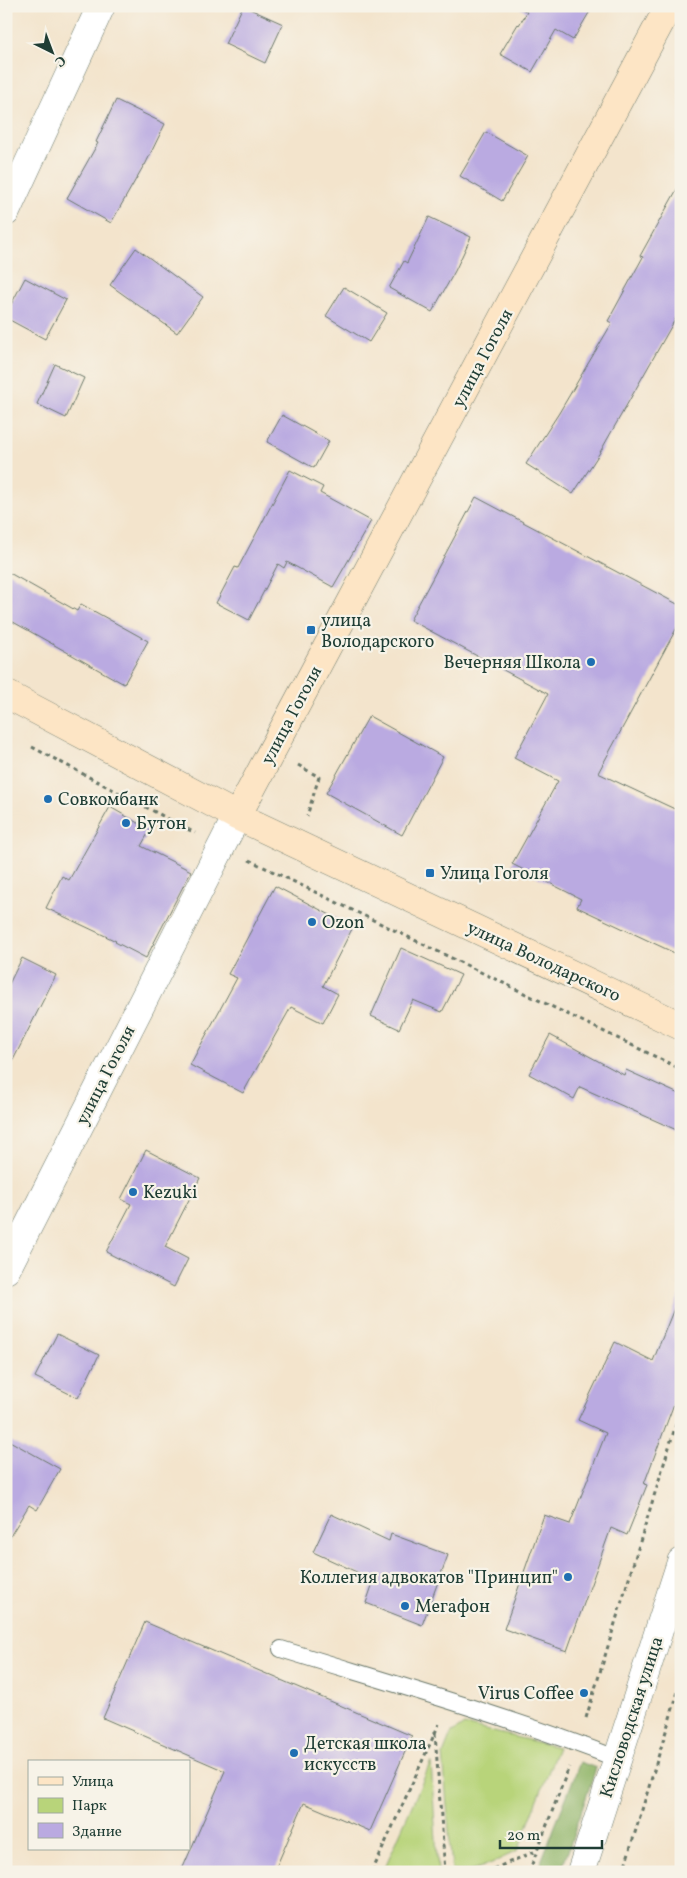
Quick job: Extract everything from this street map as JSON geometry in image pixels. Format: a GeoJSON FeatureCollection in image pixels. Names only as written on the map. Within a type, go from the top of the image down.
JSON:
{"type":"FeatureCollection","features":[{"type":"Feature","properties":{"kind":"street"},"geometry":{"type":"LineString","coordinates":[[6,212],[102,6]]}},
{"type":"Feature","properties":{"kind":"street","name":"улица Гоголя"},"geometry":{"type":"LineString","coordinates":[[6,1270],[237,816],[669,6]]}},
{"type":"Feature","properties":{"kind":"street","name":"улица Володарского"},"geometry":{"type":"LineString","coordinates":[[6,694],[237,816],[681,1026]]}},
{"type":"Feature","properties":{"kind":"street","name":"Кисловодская улица"},"geometry":{"type":"LineString","coordinates":[[581,1872],[681,1562]]}},
{"type":"Feature","properties":{"kind":"lane"},"geometry":{"type":"LineString","coordinates":[[281,1649],[450,1701],[578,1743],[618,1759]]}},
{"type":"Feature","properties":{"kind":"path"},"geometry":{"type":"LineString","coordinates":[[24,742],[221,847],[681,1069]]}},
{"type":"Feature","properties":{"kind":"path"},"geometry":{"type":"LineString","coordinates":[[272,750],[319,777],[297,845]]}},
{"type":"Feature","properties":{"kind":"path"},"geometry":{"type":"LineString","coordinates":[[528,1872],[578,1743],[681,1408]]}},
{"type":"Feature","properties":{"kind":"path"},"geometry":{"type":"LineString","coordinates":[[623,1872],[681,1682]]}},
{"type":"Feature","properties":{"kind":"path"},"geometry":{"type":"LineString","coordinates":[[372,1872],[450,1701]]}},
{"type":"Feature","properties":{"kind":"path"},"geometry":{"type":"LineString","coordinates":[[435,1732],[445,1872]]}},
{"type":"Feature","properties":{"kind":"path"},"geometry":{"type":"LineString","coordinates":[[486,1872],[537,1851]]}},
{"type":"Feature","properties":{"kind":"green space"},"geometry":{"type":"Polygon","coordinates":[[[464,1725],[558,1747],[518,1851],[476,1869],[459,1871],[452,1870],[443,1754],[451,1734],[464,1725]]]}},
{"type":"Feature","properties":{"kind":"green space"},"geometry":{"type":"Polygon","coordinates":[[[431,1762],[438,1872],[395,1872],[385,1867],[431,1762]]]}},
{"type":"Feature","properties":{"kind":"green space"},"geometry":{"type":"Polygon","coordinates":[[[580,1762],[596,1768],[561,1872],[537,1872],[580,1762]]]}},
{"type":"Feature","properties":{"kind":"building"},"geometry":{"type":"Polygon","coordinates":[[[243,6],[283,24],[265,63],[225,44],[243,6]]]}},
{"type":"Feature","properties":{"kind":"building"},"geometry":{"type":"Polygon","coordinates":[[[517,6],[593,6],[573,40],[556,30],[532,72],[500,54],[527,12],[517,6]]]}},
{"type":"Feature","properties":{"kind":"building"},"geometry":{"type":"Polygon","coordinates":[[[116,100],[165,124],[145,165],[111,223],[67,198],[98,143],[96,142],[116,100]]]}},
{"type":"Feature","properties":{"kind":"building"},"geometry":{"type":"Polygon","coordinates":[[[486,132],[528,156],[502,201],[460,176],[486,132]]]}},
{"type":"Feature","properties":{"kind":"building"},"geometry":{"type":"Polygon","coordinates":[[[681,182],[681,309],[599,454],[573,494],[526,464],[559,413],[612,323],[608,321],[643,257],[640,256],[681,182]]]}},
{"type":"Feature","properties":{"kind":"building"},"geometry":{"type":"Polygon","coordinates":[[[429,217],[471,237],[432,312],[389,288],[404,261],[407,263],[429,217]]]}},
{"type":"Feature","properties":{"kind":"building"},"geometry":{"type":"Polygon","coordinates":[[[136,248],[203,297],[177,333],[110,285],[136,248]]]}},
{"type":"Feature","properties":{"kind":"building"},"geometry":{"type":"Polygon","coordinates":[[[25,278],[66,300],[45,339],[6,318],[6,314],[25,278]]]}},
{"type":"Feature","properties":{"kind":"building"},"geometry":{"type":"Polygon","coordinates":[[[344,287],[387,313],[369,342],[326,316],[344,287]]]}},
{"type":"Feature","properties":{"kind":"building"},"geometry":{"type":"Polygon","coordinates":[[[55,364],[84,378],[66,418],[37,404],[55,364]]]}},
{"type":"Feature","properties":{"kind":"building"},"geometry":{"type":"Polygon","coordinates":[[[282,415],[329,441],[314,468],[267,442],[282,415]]]}},
{"type":"Feature","properties":{"kind":"building"},"geometry":{"type":"Polygon","coordinates":[[[290,470],[323,487],[320,493],[371,521],[333,587],[287,562],[284,568],[278,564],[249,620],[216,603],[235,567],[238,568],[290,470]]]}},
{"type":"Feature","properties":{"kind":"building"},"geometry":{"type":"Polygon","coordinates":[[[476,497],[681,606],[681,620],[598,773],[681,812],[681,956],[577,907],[581,899],[512,864],[558,781],[514,758],[548,694],[410,620],[476,497]]]}},
{"type":"Feature","properties":{"kind":"building"},"geometry":{"type":"Polygon","coordinates":[[[6,571],[77,611],[81,604],[148,641],[124,684],[6,618],[6,571]]]}},
{"type":"Feature","properties":{"kind":"building"},"geometry":{"type":"Polygon","coordinates":[[[369,716],[443,757],[402,835],[326,793],[369,716]]]}},
{"type":"Feature","properties":{"kind":"building"},"geometry":{"type":"Polygon","coordinates":[[[110,807],[150,830],[141,846],[191,871],[146,958],[116,941],[46,908],[62,876],[69,880],[110,807]]]}},
{"type":"Feature","properties":{"kind":"building"},"geometry":{"type":"Polygon","coordinates":[[[275,886],[353,927],[323,986],[338,994],[323,1023],[291,1007],[243,1093],[190,1065],[237,978],[228,974],[275,886]]]}},
{"type":"Feature","properties":{"kind":"building"},"geometry":{"type":"Polygon","coordinates":[[[401,948],[461,975],[442,1012],[413,1000],[399,1029],[371,1016],[401,948]]]}},
{"type":"Feature","properties":{"kind":"building"},"geometry":{"type":"Polygon","coordinates":[[[22,958],[56,975],[6,1074],[6,990],[22,958]]]}},
{"type":"Feature","properties":{"kind":"building"},"geometry":{"type":"Polygon","coordinates":[[[550,1035],[624,1075],[626,1070],[681,1095],[681,1132],[580,1087],[574,1099],[529,1074],[550,1035]]]}},
{"type":"Feature","properties":{"kind":"building"},"geometry":{"type":"Polygon","coordinates":[[[146,1150],[200,1178],[165,1247],[188,1259],[174,1287],[106,1252],[131,1204],[121,1199],[146,1150]]]}},
{"type":"Feature","properties":{"kind":"building"},"geometry":{"type":"Polygon","coordinates":[[[679,1296],[681,1296],[681,1385],[644,1484],[647,1485],[627,1535],[611,1528],[567,1651],[504,1629],[544,1515],[570,1524],[606,1433],[578,1420],[615,1342],[653,1361],[679,1296]]]}},
{"type":"Feature","properties":{"kind":"building"},"geometry":{"type":"Polygon","coordinates":[[[57,1334],[99,1355],[78,1398],[35,1377],[57,1334]]]}},
{"type":"Feature","properties":{"kind":"building"},"geometry":{"type":"Polygon","coordinates":[[[6,1439],[60,1469],[37,1510],[29,1505],[6,1543],[6,1439]]]}},
{"type":"Feature","properties":{"kind":"building"},"geometry":{"type":"Polygon","coordinates":[[[331,1514],[389,1541],[391,1534],[448,1555],[422,1625],[366,1603],[374,1580],[313,1552],[331,1514]]]}},
{"type":"Feature","properties":{"kind":"building","name":"Детская школа искусств"},"geometry":{"type":"Polygon","coordinates":[[[145,1622],[412,1736],[370,1831],[304,1803],[274,1872],[181,1872],[225,1771],[103,1718],[145,1622]]]}},
{"type":"Feature","properties":{"kind":"place","name":"улица Володарского"},"geometry":{"type":"Point","coordinates":[311,630]}},
{"type":"Feature","properties":{"kind":"place","name":"Вечерняя Школа"},"geometry":{"type":"Point","coordinates":[591,662]}},
{"type":"Feature","properties":{"kind":"place","name":"Совкомбанк"},"geometry":{"type":"Point","coordinates":[48,799]}},
{"type":"Feature","properties":{"kind":"place","name":"Бутон"},"geometry":{"type":"Point","coordinates":[126,823]}},
{"type":"Feature","properties":{"kind":"place","name":"Улица Гоголя"},"geometry":{"type":"Point","coordinates":[430,873]}},
{"type":"Feature","properties":{"kind":"place","name":"Ozon"},"geometry":{"type":"Point","coordinates":[312,922]}},
{"type":"Feature","properties":{"kind":"place","name":"Kezuki"},"geometry":{"type":"Point","coordinates":[133,1192]}},
{"type":"Feature","properties":{"kind":"place","name":"Коллегия адвокатов \"Принцип\""},"geometry":{"type":"Point","coordinates":[568,1577]}},
{"type":"Feature","properties":{"kind":"place","name":"Мегафон"},"geometry":{"type":"Point","coordinates":[405,1606]}},
{"type":"Feature","properties":{"kind":"place","name":"Virus Coffee"},"geometry":{"type":"Point","coordinates":[584,1693]}},
{"type":"Feature","properties":{"kind":"place","name":"Детская школа искусств"},"geometry":{"type":"Point","coordinates":[294,1753]}}]}
